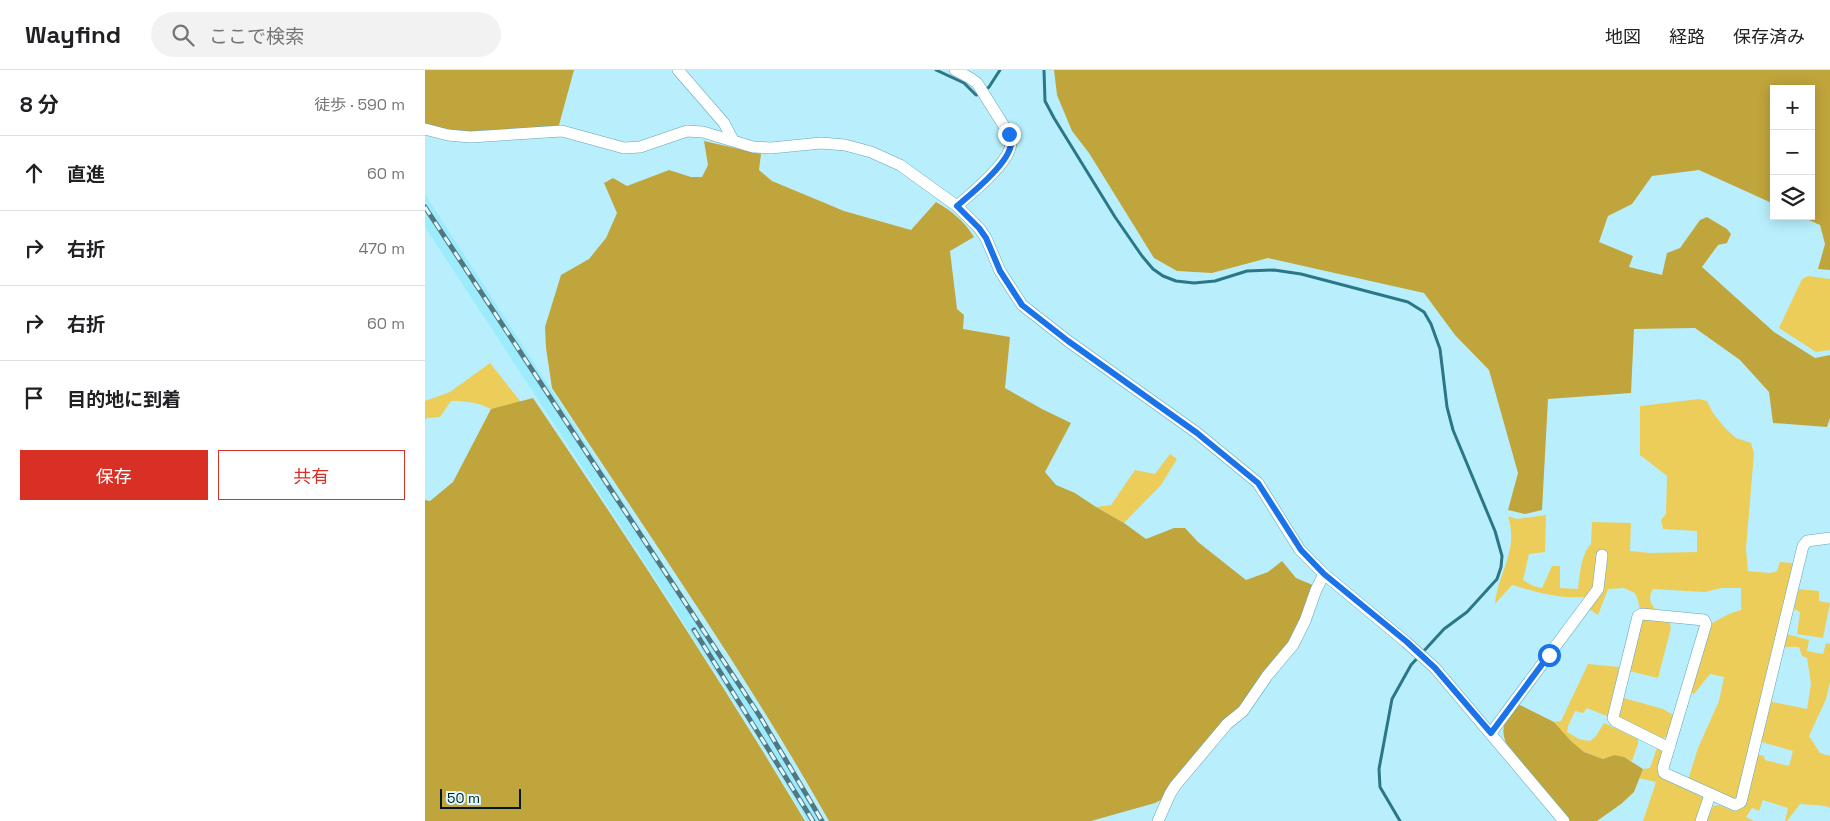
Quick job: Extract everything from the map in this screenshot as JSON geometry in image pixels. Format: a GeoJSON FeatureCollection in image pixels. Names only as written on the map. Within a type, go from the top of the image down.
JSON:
{"type":"FeatureCollection","features":[{"type":"Feature","properties":{"kind":"street"},"geometry":{"type":"LineString","coordinates":[[678,70],[724,123],[733,140]]}},
{"type":"Feature","properties":{"kind":"street"},"geometry":{"type":"LineString","coordinates":[[955,70],[977,83],[1009,134],[1012,143],[1007,155],[988,180],[957,206]]}},
{"type":"Feature","properties":{"kind":"street"},"geometry":{"type":"LineString","coordinates":[[425,129],[449,135],[470,137],[562,131],[624,148],[640,147],[687,131],[703,132],[753,147],[771,148],[821,143],[845,145],[871,152],[900,165],[957,206],[979,228],[986,238],[1000,271],[1022,305],[1068,341],[1197,433],[1258,483],[1301,550],[1324,574],[1430,664],[1491,733],[1563,821]]}},
{"type":"Feature","properties":{"kind":"street"},"geometry":{"type":"LineString","coordinates":[[1669,748],[1615,721],[1613,718],[1638,616],[1642,614],[1704,620],[1706,624],[1669,748],[1663,768],[1664,773],[1735,806],[1741,802],[1803,546],[1807,541],[1830,538]]}},
{"type":"Feature","properties":{"kind":"street"},"geometry":{"type":"LineString","coordinates":[[1491,733],[1598,589],[1601,555]]}},
{"type":"Feature","properties":{"kind":"street"},"geometry":{"type":"LineString","coordinates":[[1157,821],[1169,794],[1175,786],[1227,724],[1243,711],[1267,676],[1293,645],[1324,574]]}},
{"type":"Feature","properties":{"kind":"street"},"geometry":{"type":"LineString","coordinates":[[1701,821],[1710,795]]}},
{"type":"Feature","properties":{"kind":"shaded area"},"geometry":{"type":"Polygon","coordinates":[[[425,70],[574,70],[559,125],[552,129],[473,132],[425,125],[425,70]]]}},
{"type":"Feature","properties":{"kind":"shaded area"},"geometry":{"type":"Polygon","coordinates":[[[1054,70],[1830,70],[1830,270],[1818,269],[1825,244],[1820,225],[1809,220],[1815,220],[1815,85],[1770,85],[1770,202],[1699,170],[1652,176],[1632,204],[1608,216],[1599,242],[1633,256],[1629,267],[1662,275],[1667,253],[1680,248],[1700,220],[1707,217],[1727,229],[1731,234],[1727,243],[1718,245],[1702,267],[1774,332],[1815,358],[1830,355],[1830,418],[1827,427],[1773,423],[1769,392],[1740,360],[1695,328],[1634,329],[1631,393],[1548,399],[1542,510],[1525,514],[1508,510],[1518,473],[1489,370],[1455,335],[1424,293],[1268,258],[1212,273],[1177,271],[1154,258],[1089,153],[1072,131],[1057,95],[1054,70]]]}},
{"type":"Feature","properties":{"kind":"shaded area"},"geometry":{"type":"Polygon","coordinates":[[[704,141],[761,154],[759,170],[772,181],[844,211],[911,230],[936,202],[947,209],[962,221],[974,237],[950,251],[957,309],[964,315],[963,329],[1010,337],[1005,388],[1071,423],[1045,472],[1056,485],[1075,493],[1146,539],[1174,528],[1185,528],[1198,542],[1246,580],[1268,572],[1282,561],[1296,578],[1315,586],[1290,642],[1241,709],[1183,772],[1161,800],[1091,821],[829,821],[797,765],[729,656],[552,388],[545,327],[561,275],[589,259],[606,238],[617,213],[604,183],[613,178],[627,186],[669,170],[691,177],[702,177],[708,165],[704,141]]]}},
{"type":"Feature","properties":{"kind":"shaded area"},"geometry":{"type":"Polygon","coordinates":[[[425,194],[782,748],[824,821],[807,821],[768,754],[425,227],[425,194]]]}},
{"type":"Feature","properties":{"kind":"shaded area"},"geometry":{"type":"Polygon","coordinates":[[[1808,276],[1830,279],[1830,350],[1816,352],[1779,328],[1802,279],[1808,276]]]}},
{"type":"Feature","properties":{"kind":"shaded area"},"geometry":{"type":"Polygon","coordinates":[[[490,363],[521,402],[491,409],[471,402],[451,401],[440,417],[427,418],[425,420],[425,401],[450,392],[490,363]]]}},
{"type":"Feature","properties":{"kind":"shaded area"},"geometry":{"type":"Polygon","coordinates":[[[533,398],[672,608],[805,821],[425,821],[425,500],[430,501],[453,482],[491,409],[533,398]]]}},
{"type":"Feature","properties":{"kind":"shaded area"},"geometry":{"type":"Polygon","coordinates":[[[1699,399],[1707,401],[1713,413],[1736,438],[1751,443],[1754,453],[1746,549],[1748,571],[1770,573],[1777,571],[1780,562],[1793,563],[1737,799],[1731,800],[1688,780],[1698,748],[1719,701],[1724,677],[1710,674],[1694,694],[1691,692],[1712,623],[1741,610],[1741,588],[1721,588],[1705,592],[1653,589],[1650,599],[1651,603],[1657,611],[1669,620],[1671,628],[1658,678],[1629,671],[1639,632],[1640,612],[1635,593],[1624,588],[1608,589],[1598,615],[1589,609],[1585,597],[1557,596],[1512,585],[1495,604],[1510,551],[1511,529],[1508,516],[1517,519],[1546,515],[1545,552],[1529,554],[1523,580],[1533,586],[1542,588],[1552,566],[1560,566],[1560,588],[1578,589],[1583,559],[1591,544],[1592,522],[1631,523],[1630,551],[1650,553],[1697,552],[1697,531],[1663,529],[1661,520],[1666,514],[1667,476],[1640,455],[1640,406],[1699,399]]]}},
{"type":"Feature","properties":{"kind":"shaded area"},"geometry":{"type":"Polygon","coordinates":[[[1170,454],[1177,459],[1161,485],[1124,523],[1096,507],[1111,505],[1135,470],[1155,474],[1170,454]]]}},
{"type":"Feature","properties":{"kind":"shaded area"},"geometry":{"type":"Polygon","coordinates":[[[1799,589],[1819,591],[1819,601],[1830,603],[1823,638],[1797,634],[1800,612],[1794,609],[1799,589]]]}},
{"type":"Feature","properties":{"kind":"shaded area"},"geometry":{"type":"Polygon","coordinates":[[[1786,634],[1809,640],[1807,651],[1823,654],[1826,643],[1830,644],[1830,682],[1826,699],[1809,736],[1820,753],[1830,756],[1830,808],[1800,804],[1785,821],[1788,808],[1763,800],[1759,811],[1752,808],[1746,817],[1754,821],[1707,821],[1713,806],[1719,805],[1733,811],[1743,806],[1756,754],[1764,756],[1765,760],[1789,766],[1793,751],[1758,741],[1768,701],[1807,709],[1811,684],[1807,658],[1802,656],[1799,647],[1782,647],[1786,634]]]}},
{"type":"Feature","properties":{"kind":"shaded area"},"geometry":{"type":"Polygon","coordinates":[[[1588,664],[1619,667],[1609,717],[1587,708],[1583,713],[1575,711],[1567,732],[1579,739],[1590,741],[1596,736],[1604,723],[1638,739],[1632,761],[1614,755],[1603,759],[1584,752],[1554,722],[1561,721],[1588,664]]]}},
{"type":"Feature","properties":{"kind":"shaded area"},"geometry":{"type":"Polygon","coordinates":[[[1624,698],[1663,709],[1673,715],[1667,736],[1661,740],[1621,721],[1619,716],[1624,698]]]}},
{"type":"Feature","properties":{"kind":"shaded area"},"geometry":{"type":"Polygon","coordinates":[[[1518,704],[1554,722],[1584,752],[1603,759],[1614,755],[1624,757],[1643,769],[1634,792],[1597,821],[1569,821],[1506,743],[1503,731],[1505,722],[1518,704]]]}},
{"type":"Feature","properties":{"kind":"shaded area"},"geometry":{"type":"Polygon","coordinates":[[[1657,748],[1663,752],[1658,771],[1659,776],[1702,797],[1704,802],[1697,821],[1643,821],[1656,782],[1639,778],[1643,769],[1650,768],[1657,748]]]}},
{"type":"Feature","properties":{"kind":"waterway"},"geometry":{"type":"LineString","coordinates":[[936,70],[964,83],[976,95],[980,94]]}},
{"type":"Feature","properties":{"kind":"waterway"},"geometry":{"type":"LineString","coordinates":[[985,90],[1000,70]]}},
{"type":"Feature","properties":{"kind":"waterway"},"geometry":{"type":"LineString","coordinates":[[1044,70],[1045,101],[1054,118],[1115,217],[1142,256],[1153,269],[1163,276],[1176,281],[1194,283],[1215,281],[1247,271],[1274,270],[1301,274],[1408,302],[1424,312],[1431,324],[1440,349],[1447,407],[1453,430],[1495,531],[1502,556],[1497,579],[1467,612],[1444,629],[1411,665],[1392,699],[1379,769],[1380,787],[1400,821]]}},
{"type":"Feature","properties":{"kind":"railway"},"geometry":{"type":"LineString","coordinates":[[425,207],[759,715],[822,821]]}},
{"type":"Feature","properties":{"kind":"railway"},"geometry":{"type":"LineString","coordinates":[[694,630],[813,821]]}},
{"type":"Feature","properties":{"kind":"route"},"geometry":{"type":"LineString","coordinates":[[1009,134],[1012,143],[1007,155],[988,180],[957,206],[979,228],[986,238],[1000,271],[1022,305],[1068,341],[1197,433],[1258,483],[1301,550],[1324,574],[1407,642],[1435,668],[1491,733],[1549,655]]}}]}
